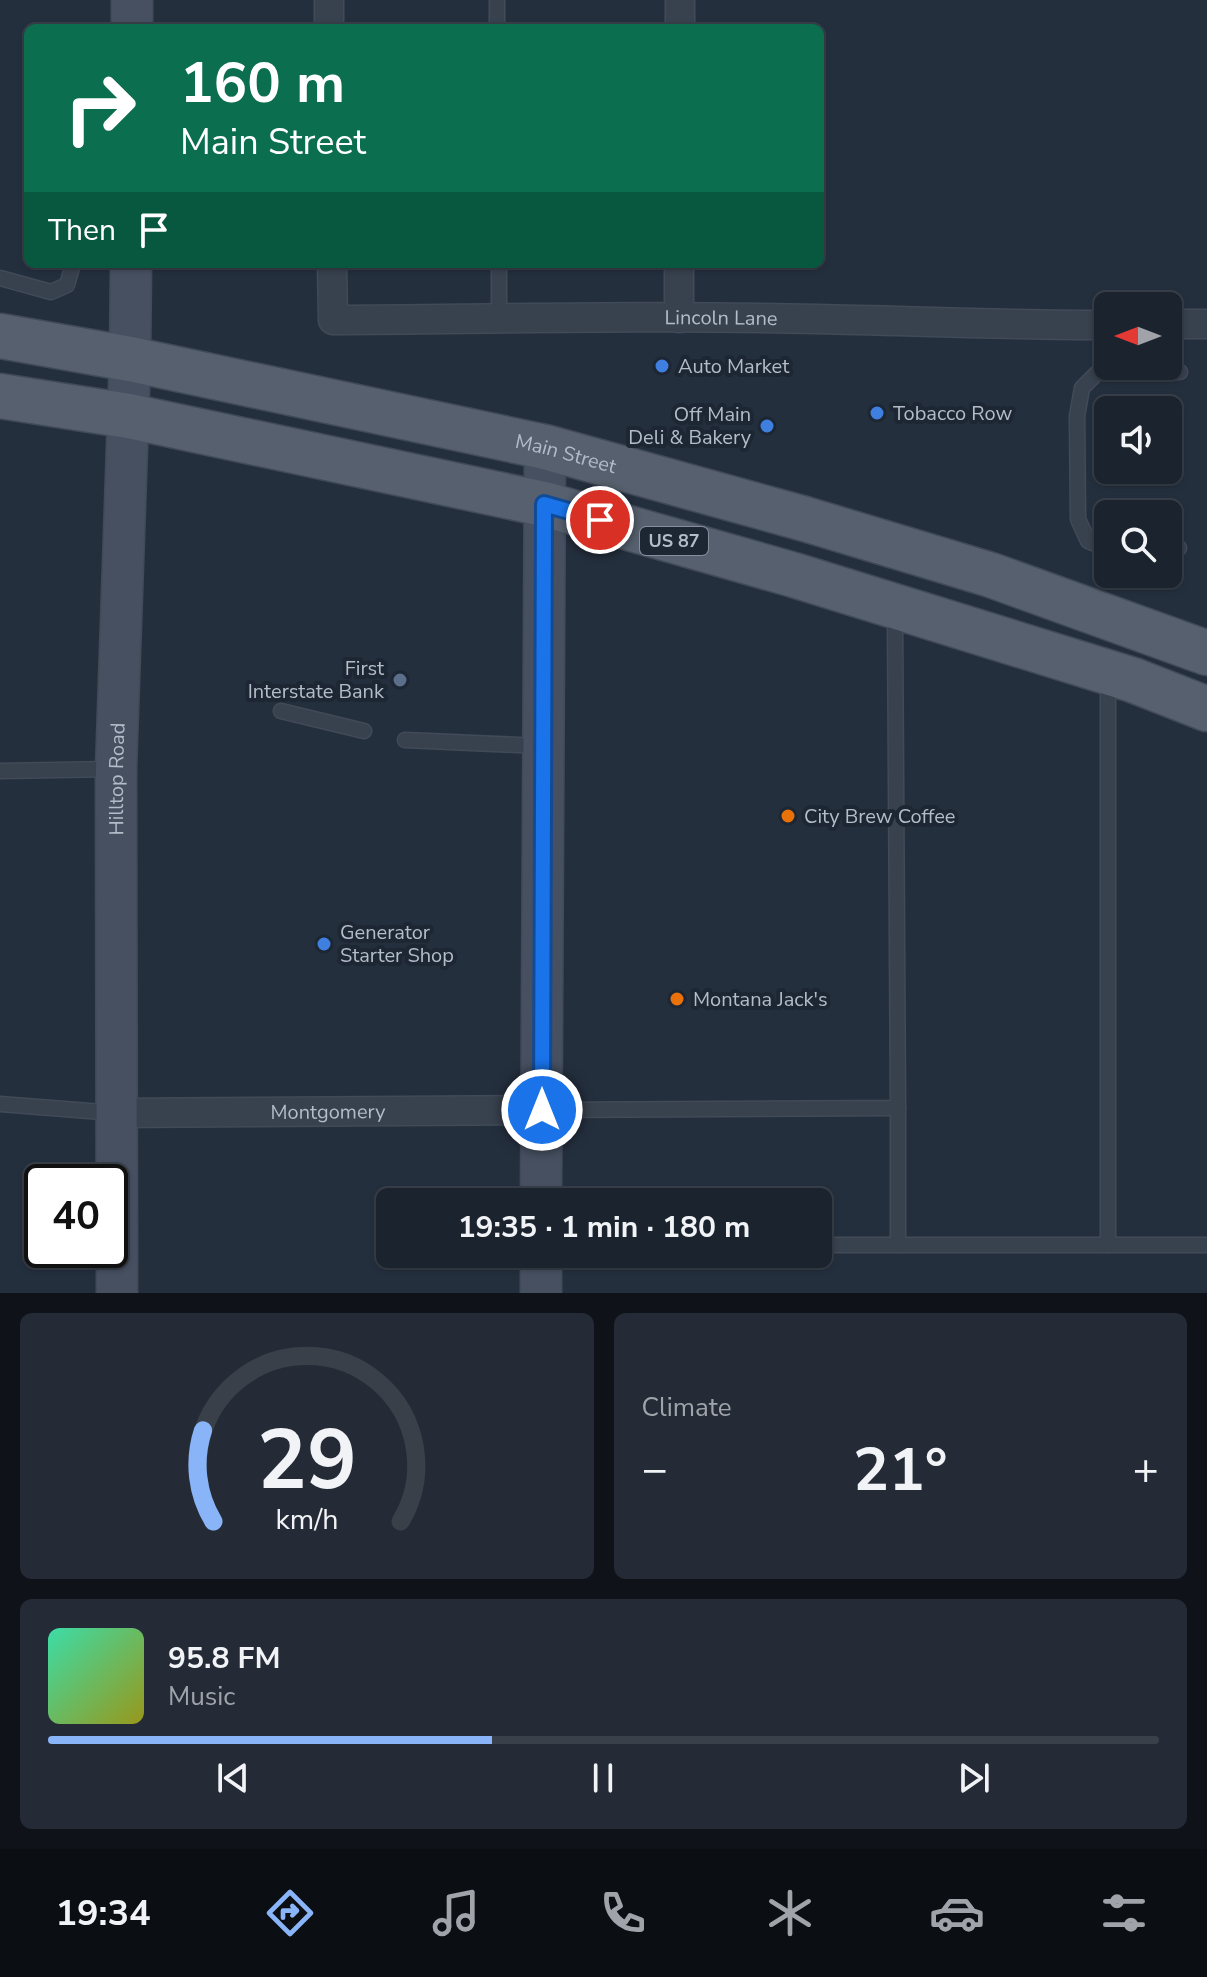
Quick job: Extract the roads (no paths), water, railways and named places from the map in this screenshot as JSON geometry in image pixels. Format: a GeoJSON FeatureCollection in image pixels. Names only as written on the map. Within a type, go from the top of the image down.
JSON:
{"type":"FeatureCollection","features":[{"type":"Feature","properties":{"kind":"main road"},"geometry":{"type":"LineString","coordinates":[[132,0],[132,24]]}},
{"type":"Feature","properties":{"kind":"main road","name":"Hilltop Road"},"geometry":{"type":"LineString","coordinates":[[117,1293],[116,769],[129,416],[131,268]]}},
{"type":"Feature","properties":{"kind":"main road","name":"Main Street"},"geometry":{"type":"LineString","coordinates":[[0,336],[130,359],[545,447],[805,519],[991,575],[1207,653]]}},
{"type":"Feature","properties":{"kind":"main road","name":"US 87"},"geometry":{"type":"LineString","coordinates":[[0,396],[129,416],[544,504],[895,606],[1133,680],[1207,709]]}},
{"type":"Feature","properties":{"kind":"main road"},"geometry":{"type":"LineString","coordinates":[[541,1188],[545,447]]}},
{"type":"Feature","properties":{"kind":"main road"},"geometry":{"type":"LineString","coordinates":[[541,1268],[541,1293]]}},
{"type":"Feature","properties":{"kind":"street"},"geometry":{"type":"LineString","coordinates":[[329,0],[329,24]]}},
{"type":"Feature","properties":{"kind":"street"},"geometry":{"type":"LineString","coordinates":[[680,0],[680,24]]}},
{"type":"Feature","properties":{"kind":"street","name":"Lincoln Lane"},"geometry":{"type":"LineString","coordinates":[[332,268],[333,320],[679,318],[1094,325]]}},
{"type":"Feature","properties":{"kind":"street"},"geometry":{"type":"LineString","coordinates":[[679,268],[679,318]]}},
{"type":"Feature","properties":{"kind":"street"},"geometry":{"type":"LineString","coordinates":[[1182,324],[1207,324]]}},
{"type":"Feature","properties":{"kind":"street","name":"Montgomery"},"geometry":{"type":"LineString","coordinates":[[116,1113],[542,1110]]}},
{"type":"Feature","properties":{"kind":"lane"},"geometry":{"type":"LineString","coordinates":[[497,0],[497,24]]}},
{"type":"Feature","properties":{"kind":"lane"},"geometry":{"type":"LineString","coordinates":[[0,278],[51,292],[67,285],[72,268]]}},
{"type":"Feature","properties":{"kind":"lane"},"geometry":{"type":"LineString","coordinates":[[499,268],[499,319]]}},
{"type":"Feature","properties":{"kind":"lane"},"geometry":{"type":"LineString","coordinates":[[1094,376],[1082,388],[1077,416],[1078,519],[1088,541],[1094,543]]}},
{"type":"Feature","properties":{"kind":"lane"},"geometry":{"type":"LineString","coordinates":[[895,606],[898,1245]]}},
{"type":"Feature","properties":{"kind":"lane"},"geometry":{"type":"LineString","coordinates":[[1108,672],[1108,1245]]}},
{"type":"Feature","properties":{"kind":"lane"},"geometry":{"type":"LineString","coordinates":[[281,711],[364,731]]}},
{"type":"Feature","properties":{"kind":"lane"},"geometry":{"type":"LineString","coordinates":[[405,740],[543,746]]}},
{"type":"Feature","properties":{"kind":"lane"},"geometry":{"type":"LineString","coordinates":[[0,771],[116,769]]}},
{"type":"Feature","properties":{"kind":"lane"},"geometry":{"type":"LineString","coordinates":[[0,1104],[116,1113]]}},
{"type":"Feature","properties":{"kind":"lane"},"geometry":{"type":"LineString","coordinates":[[542,1110],[898,1108]]}},
{"type":"Feature","properties":{"kind":"lane"},"geometry":{"type":"LineString","coordinates":[[832,1245],[1207,1245]]}},
{"type":"Feature","properties":{"kind":"place","name":"Auto Market"},"geometry":{"type":"Point","coordinates":[662,366]}},
{"type":"Feature","properties":{"kind":"place","name":"Tobacco Row"},"geometry":{"type":"Point","coordinates":[877,413]}},
{"type":"Feature","properties":{"kind":"place","name":"Off Main Deli & Bakery"},"geometry":{"type":"Point","coordinates":[767,426]}},
{"type":"Feature","properties":{"kind":"place","name":"First Interstate Bank"},"geometry":{"type":"Point","coordinates":[400,680]}},
{"type":"Feature","properties":{"kind":"place","name":"City Brew Coffee"},"geometry":{"type":"Point","coordinates":[788,816]}},
{"type":"Feature","properties":{"kind":"place","name":"Generator Starter Shop"},"geometry":{"type":"Point","coordinates":[324,944]}},
{"type":"Feature","properties":{"kind":"place","name":"Montana Jack's"},"geometry":{"type":"Point","coordinates":[677,999]}}]}
